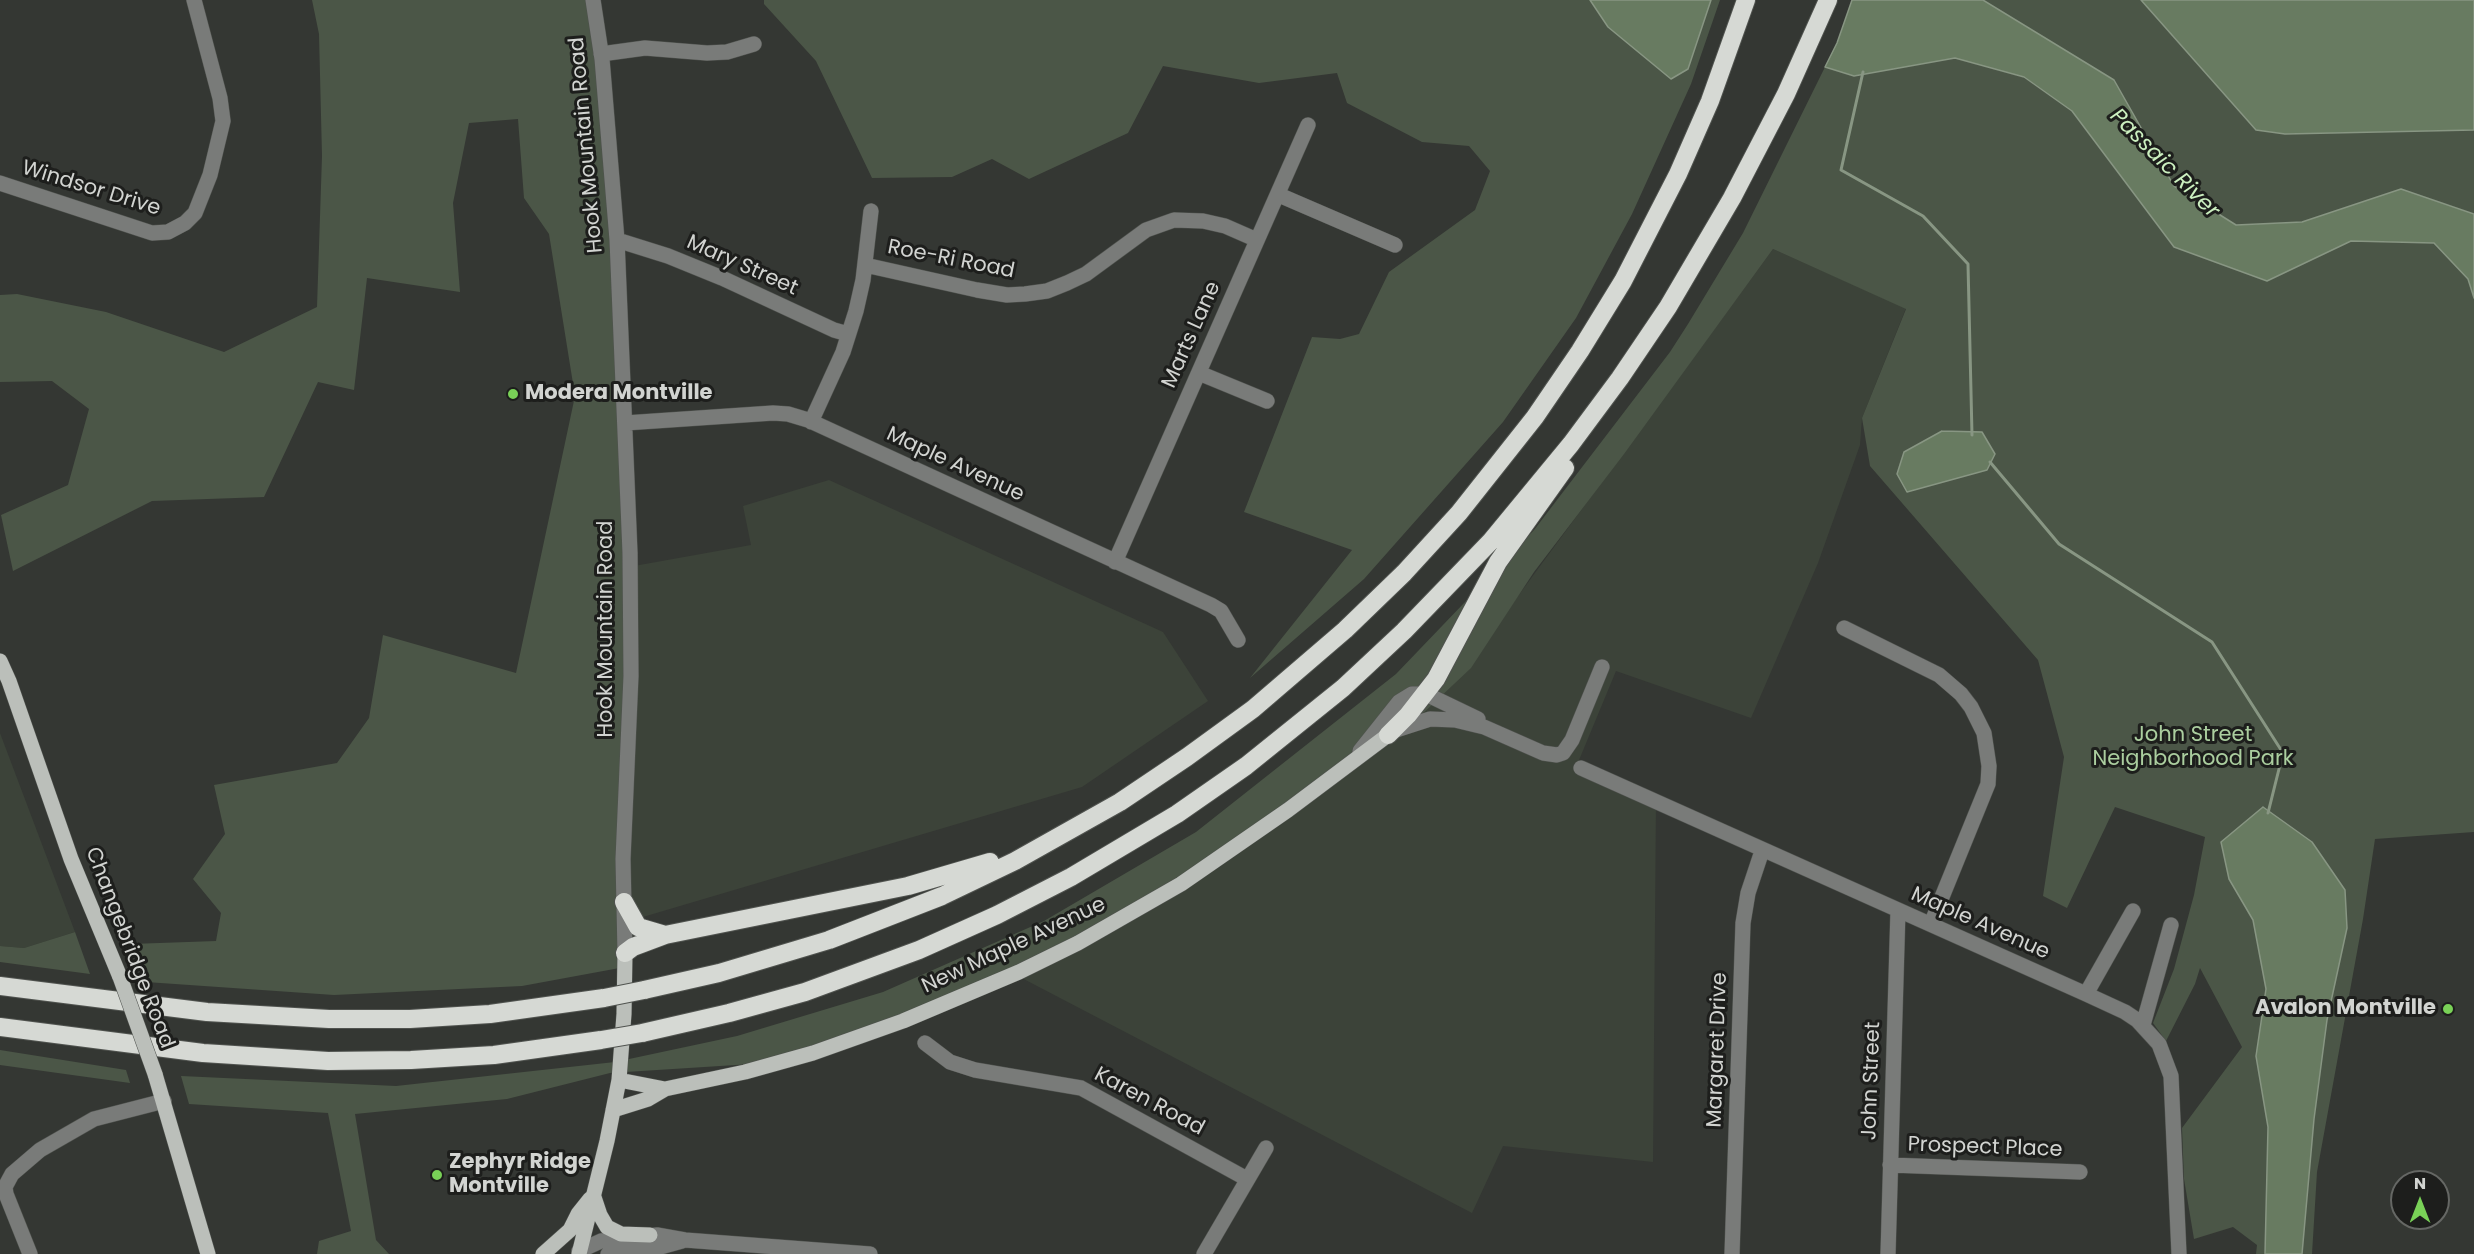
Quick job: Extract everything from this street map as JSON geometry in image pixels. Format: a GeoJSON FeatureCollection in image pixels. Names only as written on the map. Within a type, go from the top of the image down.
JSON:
{"type":"FeatureCollection","features":[{"type":"Feature","properties":{"kind":"highway"},"geometry":{"type":"LineString","coordinates":[[1388,735],[1426,694],[1445,664],[1498,562],[1577,451],[1689,273],[1732,198],[1803,56],[1828,0]]}},
{"type":"Feature","properties":{"kind":"highway"},"geometry":{"type":"LineString","coordinates":[[0,986],[207,1012],[350,1019],[490,1014],[604,998],[757,962],[867,926],[979,878],[1086,822],[1187,757],[1285,683],[1376,602],[1432,544],[1485,482],[1558,384],[1628,273],[1682,165],[1710,101],[1744,7]]}},
{"type":"Feature","properties":{"kind":"highway"},"geometry":{"type":"LineString","coordinates":[[0,1027],[203,1053],[328,1061],[411,1060],[494,1055],[642,1033],[729,1013],[805,992],[919,950],[997,915],[1071,877],[1141,837],[1211,790],[1311,715],[1373,661],[1434,602],[1518,510],[1571,444],[1643,344]]}},
{"type":"Feature","properties":{"kind":"highway"},"geometry":{"type":"LineString","coordinates":[[625,953],[633,947],[665,935],[934,880],[1007,855],[1086,822]]}},
{"type":"Feature","properties":{"kind":"highway"},"geometry":{"type":"LineString","coordinates":[[624,902],[638,927],[665,935]]}},
{"type":"Feature","properties":{"kind":"main road","name":"Changebridge Road"},"geometry":{"type":"LineString","coordinates":[[0,662],[9,681],[71,859],[120,977],[155,1074],[208,1254]]}},
{"type":"Feature","properties":{"kind":"main road","name":"New Maple Avenue"},"geometry":{"type":"LineString","coordinates":[[614,1110],[648,1099],[665,1089],[745,1072],[813,1053],[903,1021],[1019,972],[1099,932],[1181,884],[1288,810],[1388,735]]}},
{"type":"Feature","properties":{"kind":"main road","name":"Hook Mountain Road"},"geometry":{"type":"LineString","coordinates":[[581,1253],[620,1080],[625,953]]}},
{"type":"Feature","properties":{"kind":"main road","name":"New Maple Avenue"},"geometry":{"type":"LineString","coordinates":[[620,1080],[665,1089]]}},
{"type":"Feature","properties":{"kind":"main road"},"geometry":{"type":"LineString","coordinates":[[593,1194],[600,1215],[608,1227],[621,1234],[650,1235]]}},
{"type":"Feature","properties":{"kind":"main road"},"geometry":{"type":"LineString","coordinates":[[543,1254],[570,1230],[578,1214],[593,1194]]}},
{"type":"Feature","properties":{"kind":"street","name":"Windsor Drive"},"geometry":{"type":"LineString","coordinates":[[0,183],[152,233],[168,232],[185,223],[195,213],[210,175],[223,121],[220,98],[194,0]]}},
{"type":"Feature","properties":{"kind":"street","name":"Hook Mountain Road"},"geometry":{"type":"LineString","coordinates":[[593,0],[602,54],[617,240],[630,553],[631,676],[623,859],[625,953]]}},
{"type":"Feature","properties":{"kind":"street"},"geometry":{"type":"LineString","coordinates":[[602,54],[645,48],[717,52],[741,49],[754,44]]}},
{"type":"Feature","properties":{"kind":"street","name":"Marts Lane"},"geometry":{"type":"LineString","coordinates":[[1115,562],[1308,125]]}},
{"type":"Feature","properties":{"kind":"street"},"geometry":{"type":"LineString","coordinates":[[1279,195],[1395,245]]}},
{"type":"Feature","properties":{"kind":"street"},"geometry":{"type":"LineString","coordinates":[[811,422],[856,311],[865,265],[871,211]]}},
{"type":"Feature","properties":{"kind":"street","name":"Roe-Ri Road"},"geometry":{"type":"LineString","coordinates":[[865,265],[977,290],[1007,295],[1025,294],[1047,291],[1086,274],[1146,230],[1174,220],[1188,219],[1214,224],[1257,240]]}},
{"type":"Feature","properties":{"kind":"street","name":"Mary Street"},"geometry":{"type":"LineString","coordinates":[[617,240],[668,256],[722,278],[834,330],[848,334]]}},
{"type":"Feature","properties":{"kind":"street"},"geometry":{"type":"LineString","coordinates":[[1199,373],[1267,401]]}},
{"type":"Feature","properties":{"kind":"street","name":"Maple Avenue"},"geometry":{"type":"LineString","coordinates":[[625,423],[773,413],[788,414],[811,422],[1211,605],[1221,611],[1239,640]]}},
{"type":"Feature","properties":{"kind":"street"},"geometry":{"type":"LineString","coordinates":[[1844,628],[1939,675],[1951,684],[1971,706],[1984,733],[1987,747],[1988,784],[1931,924]]}},
{"type":"Feature","properties":{"kind":"street"},"geometry":{"type":"LineString","coordinates":[[1426,694],[1543,753],[1557,755],[1563,753],[1572,740],[1602,667]]}},
{"type":"Feature","properties":{"kind":"street","name":"New Maple Avenue"},"geometry":{"type":"LineString","coordinates":[[1346,765],[1376,733],[1399,702],[1412,694],[1426,694]]}},
{"type":"Feature","properties":{"kind":"street"},"geometry":{"type":"LineString","coordinates":[[1388,735],[1407,725],[1442,719],[1469,722],[1498,732]]}},
{"type":"Feature","properties":{"kind":"street","name":"Maple Avenue"},"geometry":{"type":"LineString","coordinates":[[1581,768],[2086,994],[2125,1012],[2143,1025],[2158,1044],[2170,1076],[2179,1254]]}},
{"type":"Feature","properties":{"kind":"street","name":"Margaret Drive"},"geometry":{"type":"LineString","coordinates":[[1732,1254],[1743,923],[1748,893],[1762,850]]}},
{"type":"Feature","properties":{"kind":"street","name":"John Street"},"geometry":{"type":"LineString","coordinates":[[1888,1254],[1898,910]]}},
{"type":"Feature","properties":{"kind":"street"},"geometry":{"type":"LineString","coordinates":[[2086,994],[2133,911]]}},
{"type":"Feature","properties":{"kind":"street"},"geometry":{"type":"LineString","coordinates":[[2143,1025],[2171,925]]}},
{"type":"Feature","properties":{"kind":"street","name":"Karen Road"},"geometry":{"type":"LineString","coordinates":[[925,1043],[950,1062],[975,1070],[1081,1088],[1248,1179]]}},
{"type":"Feature","properties":{"kind":"street"},"geometry":{"type":"LineString","coordinates":[[30,1254],[6,1194],[5,1187],[12,1174],[40,1150],[94,1119],[164,1101]]}},
{"type":"Feature","properties":{"kind":"street"},"geometry":{"type":"LineString","coordinates":[[1204,1254],[1266,1148]]}},
{"type":"Feature","properties":{"kind":"street","name":"Prospect Place"},"geometry":{"type":"LineString","coordinates":[[1890,1165],[2080,1172]]}},
{"type":"Feature","properties":{"kind":"street"},"geometry":{"type":"LineString","coordinates":[[581,1253],[600,1241],[650,1235],[685,1240],[870,1254]]}},
{"type":"Feature","properties":{"kind":"street"},"geometry":{"type":"LineString","coordinates":[[608,1254],[657,1248],[685,1240]]}},
{"type":"Feature","properties":{"kind":"shaded area"},"geometry":{"type":"Polygon","coordinates":[[[1590,0],[1711,0],[1688,69],[1671,79],[1608,27],[1590,0]]]}},
{"type":"Feature","properties":{"kind":"shaded area"},"geometry":{"type":"Polygon","coordinates":[[[1852,0],[1983,0],[2114,80],[2174,186],[2236,225],[2302,222],[2401,189],[2474,214],[2474,298],[2468,279],[2434,243],[2351,241],[2267,281],[2174,247],[2072,111],[2024,77],[1955,58],[1854,76],[1825,67],[1837,43],[1852,0]]]}},
{"type":"Feature","properties":{"kind":"shaded area"},"geometry":{"type":"Polygon","coordinates":[[[2141,0],[2474,0],[2474,130],[2285,134],[2256,130],[2141,0]]]}},
{"type":"Feature","properties":{"kind":"shaded area"},"geometry":{"type":"Polygon","coordinates":[[[1773,249],[1906,308],[1862,418],[1860,445],[1818,563],[1751,718],[1616,671],[1577,765],[1656,800],[1653,1162],[1503,1146],[1472,1213],[1016,975],[1507,611],[1773,249]]]}},
{"type":"Feature","properties":{"kind":"shaded area"},"geometry":{"type":"Polygon","coordinates":[[[1942,431],[1982,432],[1995,454],[1987,470],[1907,492],[1897,474],[1904,452],[1942,431]]]}},
{"type":"Feature","properties":{"kind":"shaded area"},"geometry":{"type":"Polygon","coordinates":[[[829,480],[1163,632],[1208,701],[1082,787],[626,922],[634,566],[751,545],[743,506],[829,480]]]}},
{"type":"Feature","properties":{"kind":"shaded area"},"geometry":{"type":"Polygon","coordinates":[[[0,733],[75,932],[24,948],[0,946],[0,733]]]}},
{"type":"Feature","properties":{"kind":"shaded area"},"geometry":{"type":"Polygon","coordinates":[[[2263,807],[2312,842],[2345,890],[2347,928],[2327,1020],[2314,1119],[2302,1254],[2265,1254],[2268,1127],[2256,1056],[2266,989],[2253,920],[2229,879],[2221,842],[2263,807]]]}},
{"type":"Feature","properties":{"kind":"green space"},"geometry":{"type":"Polygon","coordinates":[[[312,0],[590,0],[613,149],[634,566],[625,967],[522,986],[334,995],[146,982],[131,944],[216,941],[221,913],[193,879],[225,834],[214,785],[337,763],[369,718],[383,635],[516,673],[575,396],[549,234],[524,198],[518,119],[469,123],[453,203],[460,292],[367,278],[354,390],[318,382],[264,497],[152,501],[13,571],[1,515],[68,485],[89,409],[52,381],[0,382],[0,295],[17,294],[106,312],[224,352],[317,307],[322,156],[319,34],[312,0]]]}},
{"type":"Feature","properties":{"kind":"green space"},"geometry":{"type":"Polygon","coordinates":[[[764,0],[1590,0],[1608,27],[1688,69],[1711,0],[1720,0],[1691,84],[1632,214],[1576,318],[1503,422],[1364,579],[1250,678],[1352,550],[1244,512],[1312,337],[1340,339],[1359,334],[1389,272],[1475,210],[1490,171],[1469,146],[1422,142],[1347,103],[1337,73],[1259,83],[1163,66],[1128,133],[1029,179],[992,159],[952,177],[872,178],[816,61],[764,4],[764,0]]]}},
{"type":"Feature","properties":{"kind":"green space"},"geometry":{"type":"Polygon","coordinates":[[[1983,0],[2141,0],[2256,130],[2285,134],[2474,130],[2474,214],[2401,189],[2302,222],[2236,225],[2174,186],[2114,80],[1983,0]]]}},
{"type":"Feature","properties":{"kind":"green space","name":"John Street Neighborhood Park"},"geometry":{"type":"Polygon","coordinates":[[[1955,58],[2023,77],[2072,111],[2174,247],[2267,281],[2351,241],[2434,243],[2468,279],[2474,298],[2474,832],[2375,839],[2363,919],[2317,1172],[2312,1254],[2256,1254],[2257,1245],[2233,1227],[2194,1239],[2184,1179],[2182,1128],[2242,1047],[2200,968],[2195,984],[2166,1041],[2153,1023],[2174,969],[2194,895],[2205,837],[2115,807],[2067,908],[2043,896],[2064,757],[2038,660],[1870,466],[1862,418],[1906,309],[1773,249],[1624,454],[1534,572],[1471,668],[1402,733],[1255,836],[1016,975],[783,1062],[610,1073],[507,1099],[355,1114],[376,1240],[389,1254],[317,1254],[319,1241],[351,1231],[328,1113],[189,1104],[181,1076],[396,1086],[615,1062],[737,1036],[883,992],[1044,921],[1196,832],[1396,674],[1534,530],[1670,352],[1688,324],[1743,233],[1825,67],[1854,76],[1955,58]]]}},
{"type":"Feature","properties":{"kind":"green space"},"geometry":{"type":"Polygon","coordinates":[[[75,932],[90,974],[0,962],[0,946],[24,948],[75,932]]]}},
{"type":"Feature","properties":{"kind":"green space"},"geometry":{"type":"Polygon","coordinates":[[[0,1050],[126,1070],[130,1083],[0,1065],[0,1050]]]}},
{"type":"Feature","properties":{"kind":"waterway"},"geometry":{"type":"LineString","coordinates":[[1863,72],[1841,170],[1923,216],[1968,264],[1972,435]]}},
{"type":"Feature","properties":{"kind":"waterway"},"geometry":{"type":"LineString","coordinates":[[1990,462],[2059,544],[2212,642],[2283,753],[2268,813]]}},
{"type":"Feature","properties":{"kind":"place","name":"Modera Montville"},"geometry":{"type":"Point","coordinates":[513,394]}},
{"type":"Feature","properties":{"kind":"place","name":"Avalon Montville"},"geometry":{"type":"Point","coordinates":[2448,1009]}},
{"type":"Feature","properties":{"kind":"place","name":"Zephyr Ridge Montville"},"geometry":{"type":"Point","coordinates":[437,1175]}},
{"type":"Feature","properties":{"kind":"water label","name":"Passaic River"},"geometry":{"type":"Point","coordinates":[2164,164]}}]}
